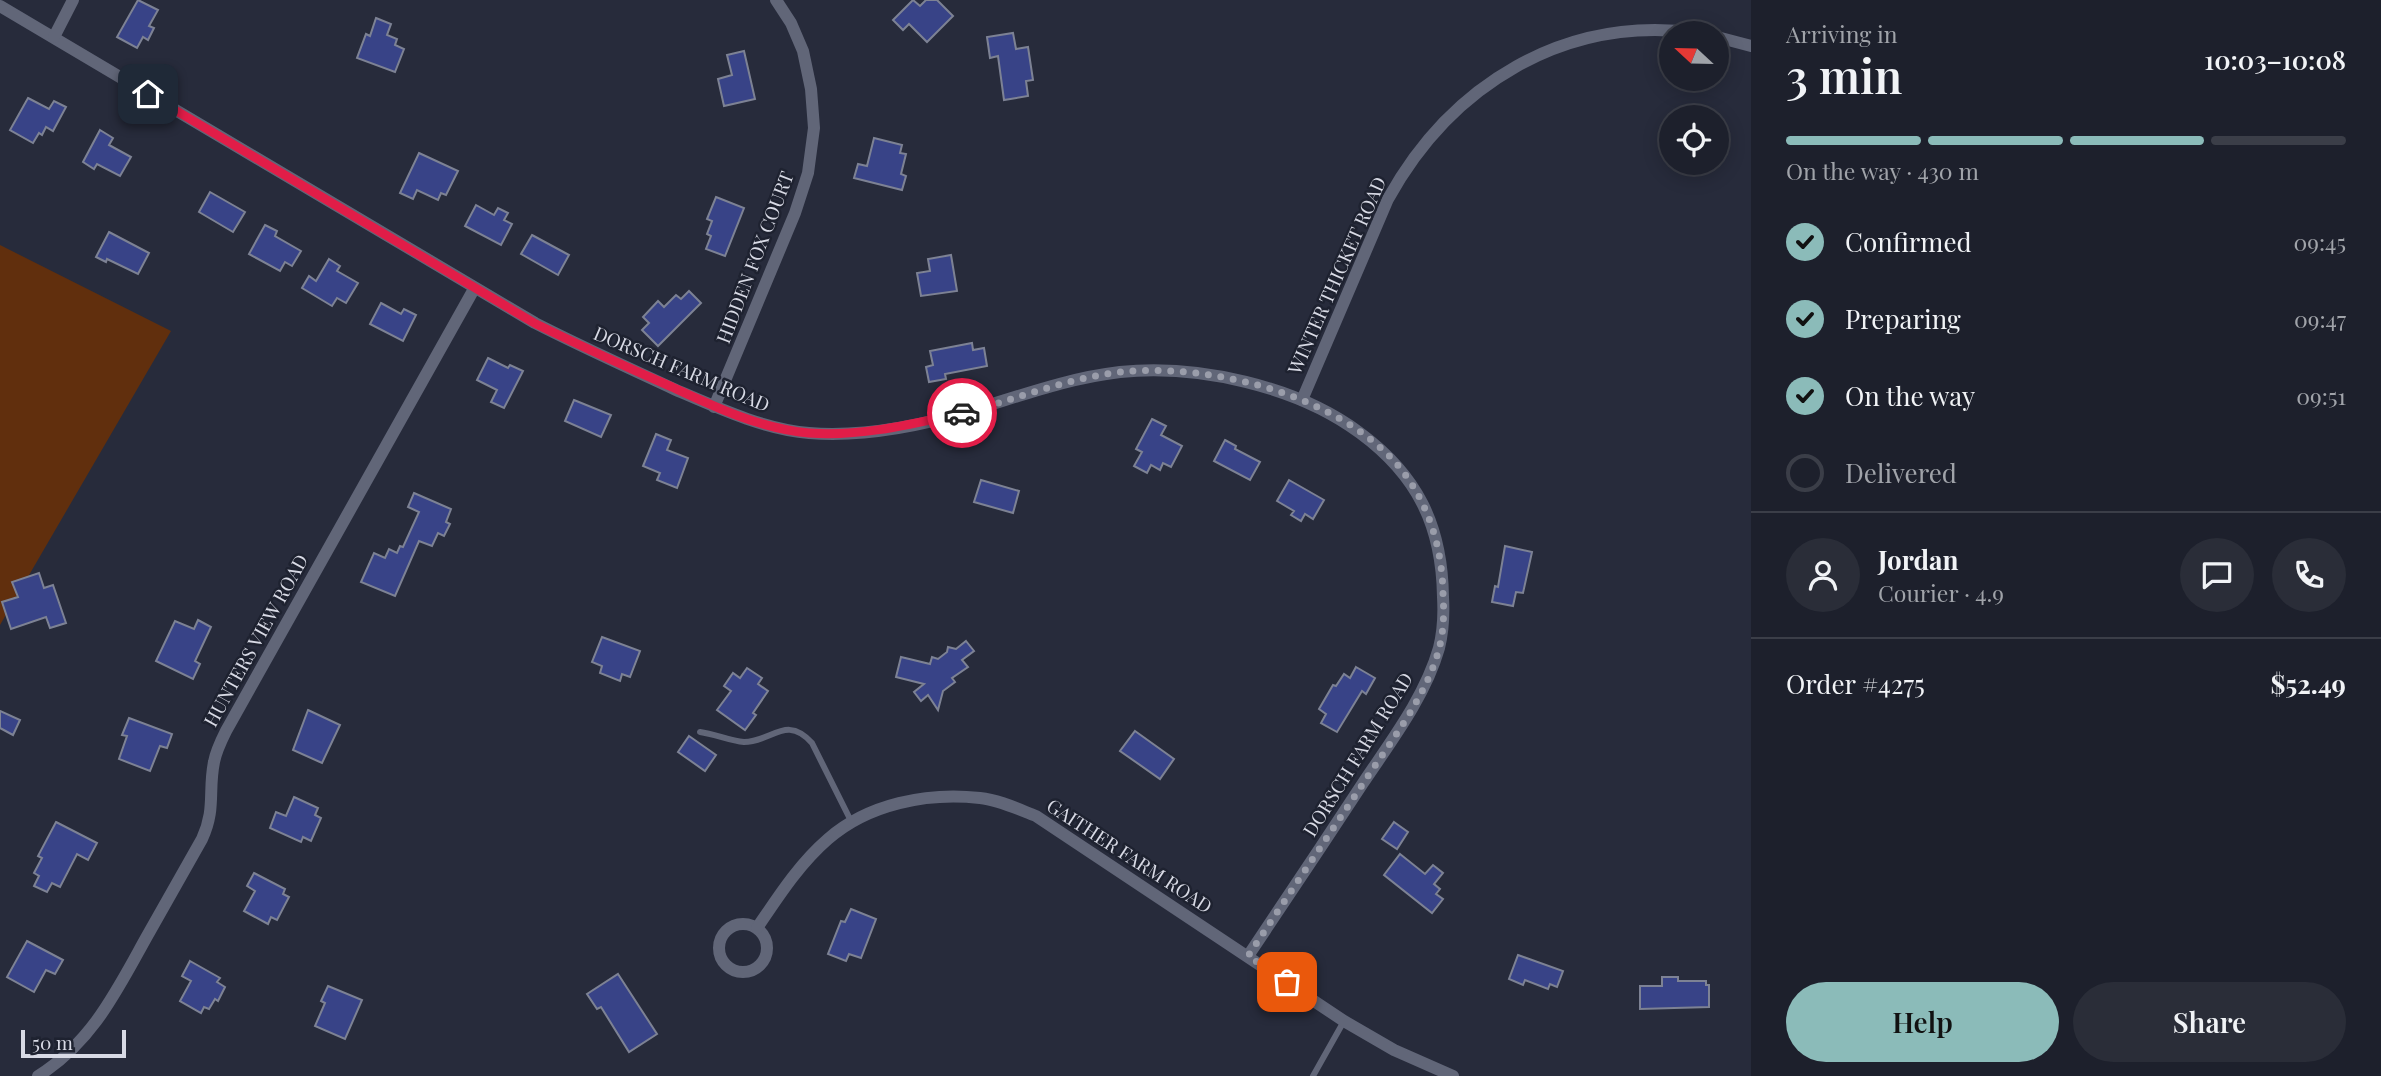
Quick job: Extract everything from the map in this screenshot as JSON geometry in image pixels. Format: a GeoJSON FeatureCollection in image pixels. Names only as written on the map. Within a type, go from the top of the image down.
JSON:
{"type":"FeatureCollection","features":[{"type":"Feature","properties":{"kind":"street"},"geometry":{"type":"LineString","coordinates":[[54,37],[73,0]]}},
{"type":"Feature","properties":{"kind":"street","name":"HIDDEN FOX COURT"},"geometry":{"type":"LineString","coordinates":[[714,407],[796,213],[808,173],[814,128],[811,89],[801,46],[791,23],[776,0]]}},
{"type":"Feature","properties":{"kind":"street","name":"DORSCH FARM ROAD"},"geometry":{"type":"LineString","coordinates":[[0,6],[536,324],[714,407],[770,426],[808,433],[855,432],[966,412],[1074,380],[1122,372],[1170,371],[1217,376],[1302,400],[1345,421],[1395,461],[1416,490],[1435,532],[1443,573],[1444,614],[1440,645],[1430,674],[1396,733],[1248,956]]}},
{"type":"Feature","properties":{"kind":"street","name":"WINTER THICKET ROAD"},"geometry":{"type":"LineString","coordinates":[[1302,400],[1388,199],[1404,170],[1422,146],[1461,105],[1487,83],[1559,47],[1612,33],[1659,31]]}},
{"type":"Feature","properties":{"kind":"street"},"geometry":{"type":"LineString","coordinates":[[1729,41],[1751,47]]}},
{"type":"Feature","properties":{"kind":"street","name":"HUNTERS VIEW ROAD"},"geometry":{"type":"LineString","coordinates":[[38,1076],[77,1045],[96,1025],[202,839],[212,808],[214,764],[226,731],[474,289]]}},
{"type":"Feature","properties":{"kind":"street","name":"GAITHER FARM ROAD"},"geometry":{"type":"LineString","coordinates":[[757,928],[808,859],[829,838],[852,822],[882,808],[914,800],[950,796],[982,798],[1036,816],[1344,1021],[1394,1050],[1453,1076]]}},
{"type":"Feature","properties":{"kind":"street"},"geometry":{"type":"LineString","coordinates":[[743,923],[757,928],[765,935],[767,943],[768,952],[763,963],[752,971],[741,973],[729,969],[718,948],[722,936],[730,927],[743,923]]}},
{"type":"Feature","properties":{"kind":"lane"},"geometry":{"type":"LineString","coordinates":[[699,732],[743,742],[782,730],[804,734],[812,743],[852,822]]}},
{"type":"Feature","properties":{"kind":"lane"},"geometry":{"type":"LineString","coordinates":[[1313,1076],[1344,1021]]}},
{"type":"Feature","properties":{"kind":"shaded area"},"geometry":{"type":"Polygon","coordinates":[[[0,245],[171,331],[0,625],[0,245]]]}},
{"type":"Feature","properties":{"kind":"building"},"geometry":{"type":"Polygon","coordinates":[[[138,0],[158,10],[149,26],[154,28],[148,40],[143,37],[137,48],[117,37],[138,0]]]}},
{"type":"Feature","properties":{"kind":"building"},"geometry":{"type":"Polygon","coordinates":[[[913,0],[920,6],[926,0],[937,0],[953,16],[927,42],[909,24],[903,30],[893,20],[913,0]]]}},
{"type":"Feature","properties":{"kind":"building"},"geometry":{"type":"Polygon","coordinates":[[[376,18],[391,24],[387,35],[397,39],[395,45],[404,49],[395,72],[357,58],[366,34],[370,36],[376,18]]]}},
{"type":"Feature","properties":{"kind":"building"},"geometry":{"type":"Polygon","coordinates":[[[1013,33],[1016,49],[1028,47],[1033,80],[1026,81],[1028,96],[1004,100],[998,56],[990,58],[987,37],[1013,33]]]}},
{"type":"Feature","properties":{"kind":"building"},"geometry":{"type":"Polygon","coordinates":[[[744,51],[755,99],[724,106],[718,79],[732,75],[727,55],[744,51]]]}},
{"type":"Feature","properties":{"kind":"building"},"geometry":{"type":"Polygon","coordinates":[[[28,98],[49,109],[54,101],[66,107],[53,131],[46,127],[33,143],[10,130],[28,98]]]}},
{"type":"Feature","properties":{"kind":"building"},"geometry":{"type":"Polygon","coordinates":[[[100,130],[113,138],[109,145],[131,157],[120,176],[97,164],[94,169],[83,162],[100,130]]]}},
{"type":"Feature","properties":{"kind":"building"},"geometry":{"type":"Polygon","coordinates":[[[874,138],[902,145],[900,153],[906,154],[901,174],[906,176],[902,190],[854,178],[858,164],[867,166],[874,138]]]}},
{"type":"Feature","properties":{"kind":"building"},"geometry":{"type":"Polygon","coordinates":[[[419,153],[458,171],[446,195],[441,193],[438,200],[417,190],[413,199],[400,193],[419,153]]]}},
{"type":"Feature","properties":{"kind":"building"},"geometry":{"type":"Polygon","coordinates":[[[210,192],[245,212],[233,232],[199,212],[210,192]]]}},
{"type":"Feature","properties":{"kind":"building"},"geometry":{"type":"Polygon","coordinates":[[[716,197],[744,208],[725,256],[706,249],[711,236],[707,234],[712,221],[707,219],[716,197]]]}},
{"type":"Feature","properties":{"kind":"building"},"geometry":{"type":"Polygon","coordinates":[[[476,205],[494,215],[498,208],[508,213],[504,220],[512,224],[501,245],[465,226],[476,205]]]}},
{"type":"Feature","properties":{"kind":"building"},"geometry":{"type":"Polygon","coordinates":[[[265,225],[277,231],[275,236],[301,251],[292,266],[285,262],[280,271],[249,254],[265,225]]]}},
{"type":"Feature","properties":{"kind":"building"},"geometry":{"type":"Polygon","coordinates":[[[109,232],[149,253],[138,274],[107,259],[106,262],[96,257],[109,232]]]}},
{"type":"Feature","properties":{"kind":"building"},"geometry":{"type":"Polygon","coordinates":[[[532,235],[569,255],[558,275],[521,254],[532,235]]]}},
{"type":"Feature","properties":{"kind":"building"},"geometry":{"type":"Polygon","coordinates":[[[951,255],[957,291],[921,296],[917,273],[930,271],[928,259],[951,255]]]}},
{"type":"Feature","properties":{"kind":"building"},"geometry":{"type":"Polygon","coordinates":[[[329,259],[340,266],[337,271],[358,283],[346,303],[337,298],[332,306],[302,288],[309,276],[316,281],[329,259]]]}},
{"type":"Feature","properties":{"kind":"building"},"geometry":{"type":"Polygon","coordinates":[[[689,291],[701,303],[658,346],[642,330],[649,323],[643,317],[658,301],[664,307],[676,295],[681,299],[689,291]]]}},
{"type":"Feature","properties":{"kind":"building"},"geometry":{"type":"Polygon","coordinates":[[[381,303],[401,314],[404,309],[416,315],[403,341],[370,324],[381,303]]]}},
{"type":"Feature","properties":{"kind":"building"},"geometry":{"type":"Polygon","coordinates":[[[972,343],[973,350],[984,348],[987,366],[945,374],[946,379],[929,382],[926,367],[933,365],[930,351],[972,343]]]}},
{"type":"Feature","properties":{"kind":"building"},"geometry":{"type":"Polygon","coordinates":[[[488,358],[508,368],[510,365],[523,371],[504,408],[491,402],[497,390],[477,380],[488,358]]]}},
{"type":"Feature","properties":{"kind":"building"},"geometry":{"type":"Polygon","coordinates":[[[574,400],[611,415],[601,437],[565,421],[574,400]]]}},
{"type":"Feature","properties":{"kind":"building"},"geometry":{"type":"Polygon","coordinates":[[[1152,419],[1166,426],[1161,435],[1182,446],[1171,467],[1163,463],[1160,470],[1151,465],[1147,473],[1134,466],[1142,452],[1136,449],[1152,419]]]}},
{"type":"Feature","properties":{"kind":"building"},"geometry":{"type":"Polygon","coordinates":[[[656,434],[671,440],[667,450],[688,458],[677,488],[657,480],[660,473],[643,466],[656,434]]]}},
{"type":"Feature","properties":{"kind":"building"},"geometry":{"type":"Polygon","coordinates":[[[1225,440],[1236,446],[1235,449],[1260,462],[1250,480],[1214,461],[1225,440]]]}},
{"type":"Feature","properties":{"kind":"building"},"geometry":{"type":"Polygon","coordinates":[[[981,480],[1019,491],[1013,513],[974,502],[981,480]]]}},
{"type":"Feature","properties":{"kind":"building"},"geometry":{"type":"Polygon","coordinates":[[[1289,480],[1324,500],[1313,519],[1305,514],[1301,521],[1291,515],[1294,511],[1277,501],[1289,480]]]}},
{"type":"Feature","properties":{"kind":"building"},"geometry":{"type":"Polygon","coordinates":[[[414,493],[451,509],[446,522],[450,524],[444,536],[438,533],[432,546],[419,541],[395,596],[361,582],[374,553],[385,558],[389,549],[397,553],[400,546],[403,547],[419,512],[408,507],[414,493]]]}},
{"type":"Feature","properties":{"kind":"building"},"geometry":{"type":"Polygon","coordinates":[[[1505,546],[1532,552],[1523,593],[1516,592],[1513,606],[1492,602],[1495,586],[1498,587],[1505,546]]]}},
{"type":"Feature","properties":{"kind":"building"},"geometry":{"type":"Polygon","coordinates":[[[39,573],[44,588],[53,585],[66,623],[50,628],[46,617],[11,629],[2,602],[18,597],[12,582],[39,573]]]}},
{"type":"Feature","properties":{"kind":"building"},"geometry":{"type":"Polygon","coordinates":[[[198,620],[211,627],[195,661],[200,664],[193,679],[156,661],[175,621],[194,629],[198,620]]]}},
{"type":"Feature","properties":{"kind":"building"},"geometry":{"type":"Polygon","coordinates":[[[602,637],[640,651],[630,677],[622,674],[620,681],[600,673],[602,666],[592,662],[602,637]]]}},
{"type":"Feature","properties":{"kind":"building"},"geometry":{"type":"Polygon","coordinates":[[[966,641],[974,651],[962,660],[968,667],[952,678],[955,682],[943,691],[938,710],[928,695],[921,701],[914,692],[924,684],[896,677],[901,657],[930,664],[932,657],[938,659],[947,652],[948,647],[956,649],[966,641]]]}},
{"type":"Feature","properties":{"kind":"building"},"geometry":{"type":"Polygon","coordinates":[[[1356,667],[1375,678],[1366,694],[1362,691],[1337,732],[1321,723],[1326,714],[1319,709],[1333,685],[1336,686],[1344,674],[1350,678],[1356,667]]]}},
{"type":"Feature","properties":{"kind":"building"},"geometry":{"type":"Polygon","coordinates":[[[747,668],[762,678],[758,684],[768,691],[745,730],[717,710],[731,691],[724,686],[733,673],[740,678],[747,668]]]}},
{"type":"Feature","properties":{"kind":"building"},"geometry":{"type":"Polygon","coordinates":[[[308,710],[340,725],[322,763],[293,750],[308,710]]]}},
{"type":"Feature","properties":{"kind":"building"},"geometry":{"type":"Polygon","coordinates":[[[0,711],[20,720],[13,735],[0,728],[0,711]]]}},
{"type":"Feature","properties":{"kind":"building"},"geometry":{"type":"Polygon","coordinates":[[[129,718],[172,734],[167,748],[160,746],[150,771],[119,759],[127,736],[122,735],[129,718]]]}},
{"type":"Feature","properties":{"kind":"building"},"geometry":{"type":"Polygon","coordinates":[[[1135,731],[1174,759],[1160,779],[1120,751],[1135,731]]]}},
{"type":"Feature","properties":{"kind":"building"},"geometry":{"type":"Polygon","coordinates":[[[689,736],[716,755],[705,771],[678,752],[689,736]]]}},
{"type":"Feature","properties":{"kind":"building"},"geometry":{"type":"Polygon","coordinates":[[[294,797],[318,808],[315,815],[321,818],[311,841],[303,837],[301,842],[270,828],[276,812],[286,816],[294,797]]]}},
{"type":"Feature","properties":{"kind":"building"},"geometry":{"type":"Polygon","coordinates":[[[56,822],[97,843],[88,860],[77,854],[60,887],[52,883],[47,892],[34,886],[39,876],[34,873],[42,858],[38,856],[56,822]]]}},
{"type":"Feature","properties":{"kind":"building"},"geometry":{"type":"Polygon","coordinates":[[[1394,822],[1408,832],[1397,849],[1382,839],[1394,822]]]}},
{"type":"Feature","properties":{"kind":"building"},"geometry":{"type":"Polygon","coordinates":[[[1400,854],[1425,874],[1433,865],[1443,873],[1434,884],[1440,889],[1436,894],[1443,899],[1432,913],[1384,875],[1400,854]]]}},
{"type":"Feature","properties":{"kind":"building"},"geometry":{"type":"Polygon","coordinates":[[[254,873],[285,889],[283,894],[289,897],[277,920],[271,917],[268,924],[244,911],[255,891],[247,886],[254,873]]]}},
{"type":"Feature","properties":{"kind":"building"},"geometry":{"type":"Polygon","coordinates":[[[851,909],[876,919],[861,958],[849,954],[846,961],[828,954],[841,921],[845,922],[851,909]]]}},
{"type":"Feature","properties":{"kind":"building"},"geometry":{"type":"Polygon","coordinates":[[[27,941],[63,960],[55,974],[46,970],[34,992],[7,977],[27,941]]]}},
{"type":"Feature","properties":{"kind":"building"},"geometry":{"type":"Polygon","coordinates":[[[1518,955],[1563,971],[1557,987],[1550,984],[1548,989],[1525,980],[1523,985],[1509,979],[1518,955]]]}},
{"type":"Feature","properties":{"kind":"building"},"geometry":{"type":"Polygon","coordinates":[[[190,961],[220,978],[217,982],[225,987],[218,1001],[215,999],[209,1009],[204,1007],[201,1013],[180,1001],[191,981],[182,976],[190,961]]]}},
{"type":"Feature","properties":{"kind":"building"},"geometry":{"type":"Polygon","coordinates":[[[618,974],[657,1034],[629,1052],[601,1007],[597,1009],[587,994],[618,974]]]}},
{"type":"Feature","properties":{"kind":"building"},"geometry":{"type":"Polygon","coordinates":[[[1662,977],[1678,977],[1678,981],[1706,981],[1706,985],[1709,985],[1709,1007],[1640,1009],[1640,986],[1662,986],[1662,977]]]}},
{"type":"Feature","properties":{"kind":"building"},"geometry":{"type":"Polygon","coordinates":[[[328,986],[362,1000],[345,1039],[315,1026],[325,1003],[321,1001],[328,986]]]}},
{"type":"Feature","properties":{"kind":"way so far"},"geometry":{"type":"LineString","coordinates":[[962,413],[1074,380],[1122,372],[1170,371],[1217,376],[1302,400],[1345,421],[1395,461],[1416,490],[1435,532],[1443,573],[1444,614],[1440,645],[1430,674],[1396,733],[1248,956],[1287,982]]}},
{"type":"Feature","properties":{"kind":"route"},"geometry":{"type":"LineString","coordinates":[[148,94],[536,324],[714,407],[770,426],[808,433],[855,432],[962,413]]}}]}
